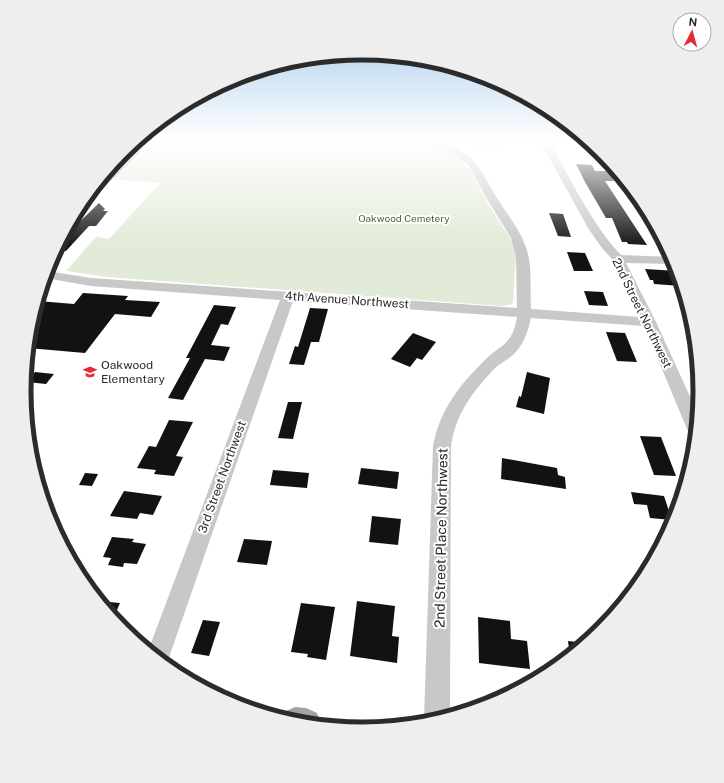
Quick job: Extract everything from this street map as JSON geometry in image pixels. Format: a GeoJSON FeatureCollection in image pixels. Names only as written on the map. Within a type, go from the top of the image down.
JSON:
{"type":"FeatureCollection","features":[{"type":"Feature","properties":{"kind":"street"},"geometry":{"type":"LineString","coordinates":[[479,176],[517,238],[522,256],[523,313]]}},
{"type":"Feature","properties":{"kind":"street","name":"2nd Street Northwest"},"geometry":{"type":"LineString","coordinates":[[564,176],[594,228],[606,246],[618,259],[649,322],[691,419]]}},
{"type":"Feature","properties":{"kind":"street"},"geometry":{"type":"LineString","coordinates":[[618,259],[666,261]]}},
{"type":"Feature","properties":{"kind":"street","name":"4th Avenue Northwest"},"geometry":{"type":"LineString","coordinates":[[52,276],[91,282],[649,322]]}},
{"type":"Feature","properties":{"kind":"street","name":"3rd Street Northwest"},"geometry":{"type":"LineString","coordinates":[[159,653],[288,295]]}},
{"type":"Feature","properties":{"kind":"street","name":"2nd Street Place Northwest"},"geometry":{"type":"LineString","coordinates":[[437,714],[442,446],[445,429],[463,394],[490,364],[509,350],[520,334],[523,326],[523,313]]}},
{"type":"Feature","properties":{"kind":"green space","name":"Oakwood Cemetery"},"geometry":{"type":"Polygon","coordinates":[[[114,176],[473,176],[514,246],[516,255],[513,303],[501,306],[107,277],[66,271],[96,237],[109,239],[160,183],[110,179],[114,176]]]}},
{"type":"Feature","properties":{"kind":"building"},"geometry":{"type":"Polygon","coordinates":[[[582,176],[611,176],[614,181],[605,181],[647,245],[628,244],[627,242],[622,242],[612,218],[606,218],[582,176]]]}},
{"type":"Feature","properties":{"kind":"building"},"geometry":{"type":"Polygon","coordinates":[[[99,203],[105,209],[103,211],[108,211],[96,226],[89,226],[66,251],[62,251],[75,227],[99,203]]]}},
{"type":"Feature","properties":{"kind":"building"},"geometry":{"type":"Polygon","coordinates":[[[549,213],[563,214],[571,237],[558,236],[549,213]]]}},
{"type":"Feature","properties":{"kind":"building"},"geometry":{"type":"Polygon","coordinates":[[[567,252],[585,253],[593,271],[574,271],[567,252]]]}},
{"type":"Feature","properties":{"kind":"building"},"geometry":{"type":"Polygon","coordinates":[[[645,269],[670,271],[675,286],[654,284],[653,280],[650,280],[645,269]]]}},
{"type":"Feature","properties":{"kind":"building"},"geometry":{"type":"Polygon","coordinates":[[[584,291],[603,292],[608,306],[589,305],[584,291]]]}},
{"type":"Feature","properties":{"kind":"building"},"geometry":{"type":"Polygon","coordinates":[[[83,293],[128,296],[125,300],[160,302],[151,317],[115,314],[85,353],[34,349],[37,327],[44,301],[74,304],[83,293]]]}},
{"type":"Feature","properties":{"kind":"building"},"geometry":{"type":"Polygon","coordinates":[[[214,305],[236,307],[228,325],[221,324],[211,345],[230,347],[224,361],[205,359],[183,400],[168,398],[190,358],[186,358],[214,305]]]}},
{"type":"Feature","properties":{"kind":"building"},"geometry":{"type":"Polygon","coordinates":[[[310,308],[328,309],[319,342],[311,342],[304,365],[289,364],[295,346],[298,347],[310,308]]]}},
{"type":"Feature","properties":{"kind":"building"},"geometry":{"type":"Polygon","coordinates":[[[606,332],[625,333],[637,362],[617,361],[606,332]]]}},
{"type":"Feature","properties":{"kind":"building"},"geometry":{"type":"Polygon","coordinates":[[[413,333],[436,342],[422,360],[417,358],[410,367],[391,359],[413,333]]]}},
{"type":"Feature","properties":{"kind":"building"},"geometry":{"type":"Polygon","coordinates":[[[35,372],[54,374],[46,384],[31,382],[32,376],[35,372]]]}},
{"type":"Feature","properties":{"kind":"building"},"geometry":{"type":"Polygon","coordinates":[[[527,372],[550,378],[544,414],[516,407],[519,396],[521,397],[527,372]]]}},
{"type":"Feature","properties":{"kind":"building"},"geometry":{"type":"Polygon","coordinates":[[[288,402],[302,402],[293,439],[278,438],[288,402]]]}},
{"type":"Feature","properties":{"kind":"building"},"geometry":{"type":"Polygon","coordinates":[[[169,420],[193,422],[176,456],[183,457],[174,476],[154,474],[156,470],[137,468],[149,446],[156,447],[169,420]]]}},
{"type":"Feature","properties":{"kind":"building"},"geometry":{"type":"Polygon","coordinates":[[[640,436],[661,437],[676,476],[654,475],[640,436]]]}},
{"type":"Feature","properties":{"kind":"building"},"geometry":{"type":"Polygon","coordinates":[[[502,458],[557,468],[558,475],[565,477],[566,489],[501,479],[502,458]]]}},
{"type":"Feature","properties":{"kind":"building"},"geometry":{"type":"Polygon","coordinates":[[[361,468],[399,472],[397,489],[358,484],[361,468]]]}},
{"type":"Feature","properties":{"kind":"building"},"geometry":{"type":"Polygon","coordinates":[[[273,470],[309,473],[307,488],[270,485],[273,470]]]}},
{"type":"Feature","properties":{"kind":"building"},"geometry":{"type":"Polygon","coordinates":[[[85,473],[98,474],[92,486],[79,485],[85,473]]]}},
{"type":"Feature","properties":{"kind":"building"},"geometry":{"type":"Polygon","coordinates":[[[124,491],[162,496],[153,515],[140,513],[137,519],[110,516],[124,491]]]}},
{"type":"Feature","properties":{"kind":"building"},"geometry":{"type":"Polygon","coordinates":[[[631,492],[664,496],[670,513],[667,520],[650,518],[647,505],[634,504],[631,492]]]}},
{"type":"Feature","properties":{"kind":"building"},"geometry":{"type":"Polygon","coordinates":[[[372,516],[401,519],[398,545],[369,542],[372,516]]]}},
{"type":"Feature","properties":{"kind":"building"},"geometry":{"type":"Polygon","coordinates":[[[112,537],[134,539],[132,542],[146,544],[137,564],[124,563],[123,567],[108,565],[111,558],[103,557],[112,537]]]}},
{"type":"Feature","properties":{"kind":"building"},"geometry":{"type":"Polygon","coordinates":[[[244,539],[272,541],[267,565],[237,562],[244,539]]]}},
{"type":"Feature","properties":{"kind":"building"},"geometry":{"type":"Polygon","coordinates":[[[357,601],[395,606],[392,636],[399,637],[397,663],[350,656],[357,601]]]}},
{"type":"Feature","properties":{"kind":"building"},"geometry":{"type":"Polygon","coordinates":[[[106,602],[120,603],[116,613],[106,602]]]}},
{"type":"Feature","properties":{"kind":"building"},"geometry":{"type":"Polygon","coordinates":[[[301,603],[335,607],[326,660],[307,657],[308,654],[291,652],[301,603]]]}},
{"type":"Feature","properties":{"kind":"building"},"geometry":{"type":"Polygon","coordinates":[[[478,617],[510,621],[511,639],[527,641],[530,669],[479,663],[478,617]]]}},
{"type":"Feature","properties":{"kind":"building"},"geometry":{"type":"Polygon","coordinates":[[[203,620],[220,622],[209,656],[191,653],[203,620]]]}},
{"type":"Feature","properties":{"kind":"building"},"geometry":{"type":"Polygon","coordinates":[[[568,641],[578,642],[569,650],[568,641]]]}},
{"type":"Feature","properties":{"kind":"place","name":"Oakwood Elementary"},"geometry":{"type":"Point","coordinates":[90,372]}}]}
